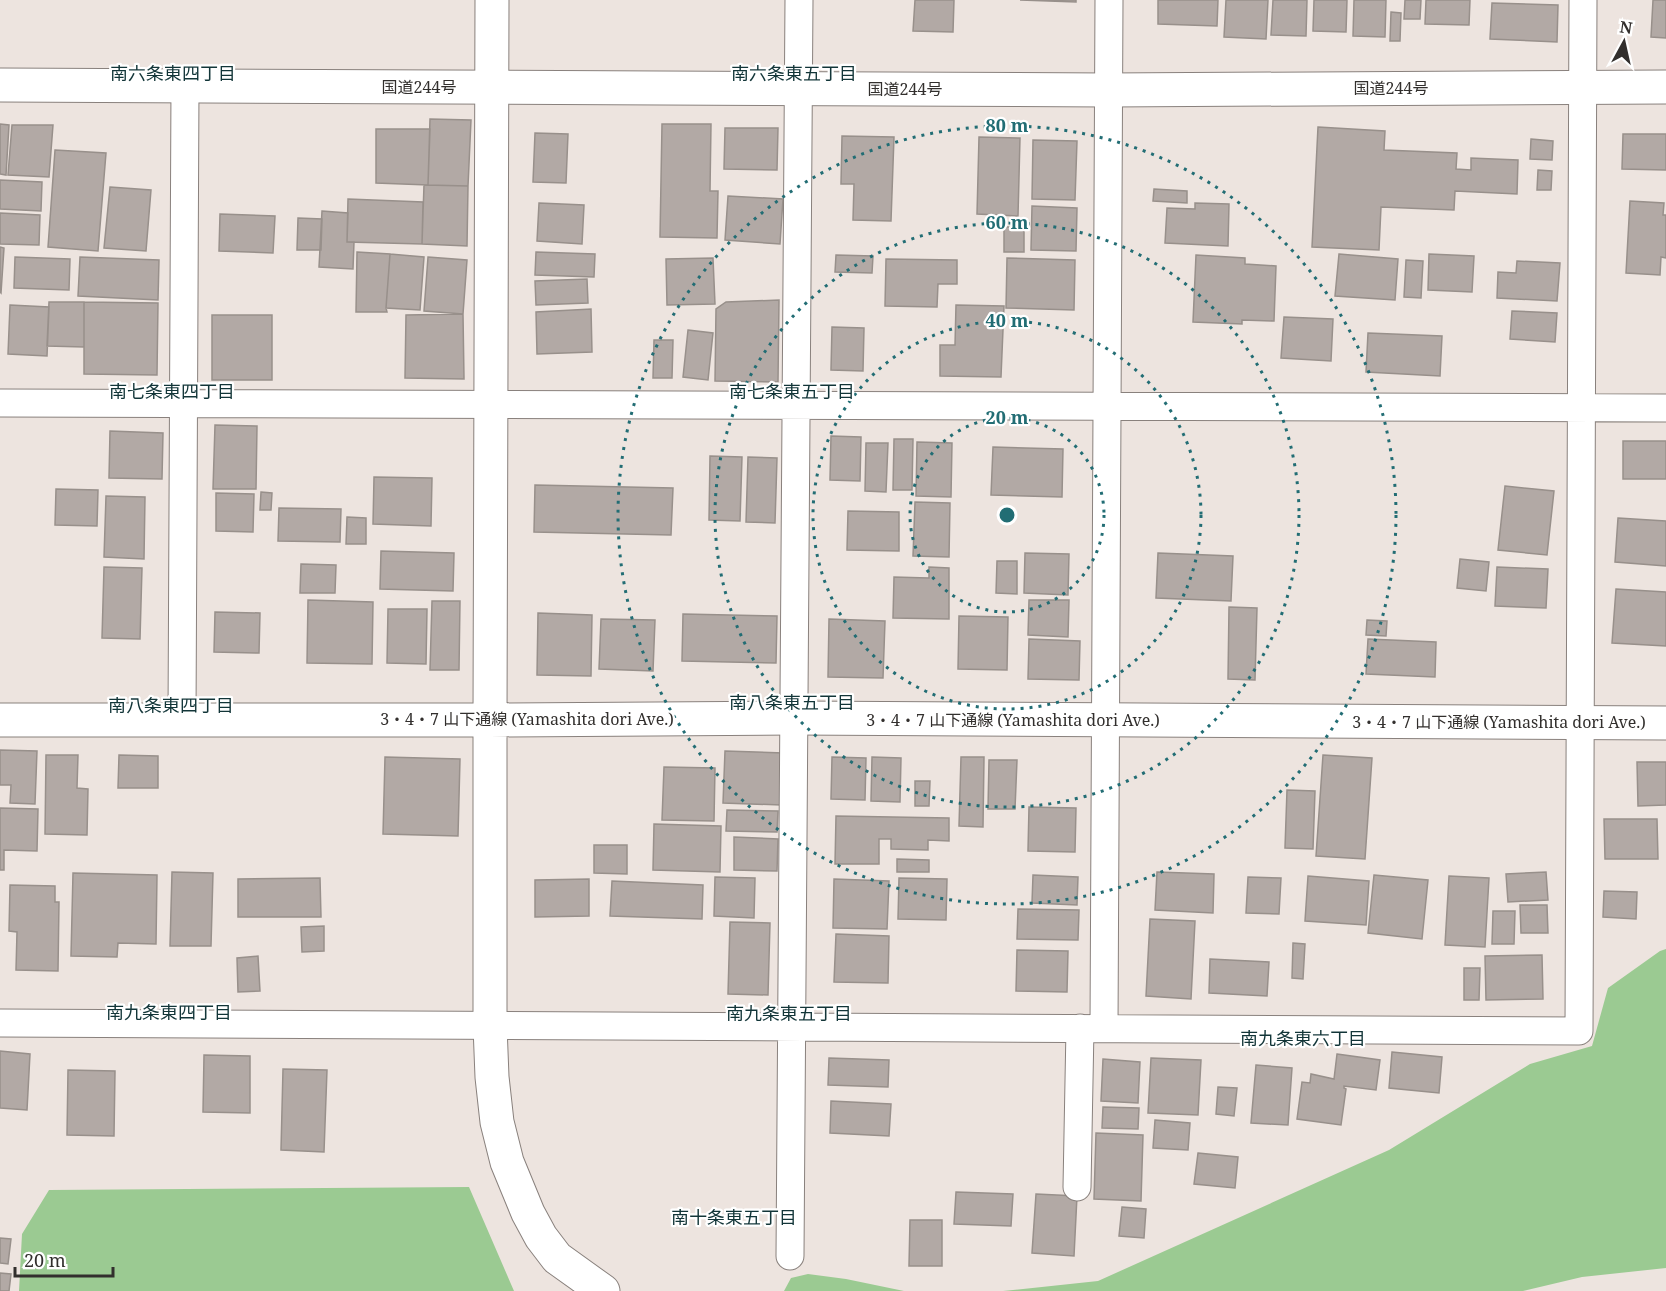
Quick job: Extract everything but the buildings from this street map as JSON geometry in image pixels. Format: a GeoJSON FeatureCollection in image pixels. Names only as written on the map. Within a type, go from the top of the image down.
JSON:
{"type":"FeatureCollection","features":[{"type":"Feature","properties":{"kind":"main road"},"geometry":{"type":"LineString","coordinates":[[492,0],[490,720],[492,1077],[497,1122],[507,1162],[528,1213],[541,1237],[557,1258],[603,1291]]}},
{"type":"Feature","properties":{"kind":"main road","name":"国道244号"},"geometry":{"type":"LineString","coordinates":[[0,85],[1108,90],[1666,87]]}},
{"type":"Feature","properties":{"kind":"main road","name":"3・4・7 山下通線 (Yamashita dori Ave.)"},"geometry":{"type":"LineString","coordinates":[[0,720],[794,718],[1666,723]]}},
{"type":"Feature","properties":{"kind":"street"},"geometry":{"type":"LineString","coordinates":[[790,1256],[799,0]]}},
{"type":"Feature","properties":{"kind":"street"},"geometry":{"type":"LineString","coordinates":[[1077,1187],[1092,1028],[1106,721],[1108,0]]}},
{"type":"Feature","properties":{"kind":"street"},"geometry":{"type":"LineString","coordinates":[[0,1023],[1579,1031],[1583,0]]}},
{"type":"Feature","properties":{"kind":"street"},"geometry":{"type":"LineString","coordinates":[[182,719],[185,86]]}},
{"type":"Feature","properties":{"kind":"street"},"geometry":{"type":"LineString","coordinates":[[0,403],[1666,408]]}},
{"type":"Feature","properties":{"kind":"green space"},"geometry":{"type":"Polygon","coordinates":[[[1666,949],[1666,1268],[1582,1277],[1523,1291],[1003,1291],[1098,1281],[1389,1150],[1530,1064],[1592,1046],[1608,988],[1666,949]]]}},
{"type":"Feature","properties":{"kind":"green space"},"geometry":{"type":"Polygon","coordinates":[[[469,1187],[514,1291],[19,1291],[22,1234],[49,1190],[469,1187]]]}},
{"type":"Feature","properties":{"kind":"green space"},"geometry":{"type":"Polygon","coordinates":[[[808,1274],[904,1291],[784,1291],[791,1278],[808,1274]]]}},
{"type":"Feature","properties":{"kind":"district","name":"南六条東四丁目"},"geometry":{"type":"Point","coordinates":[173,74]}},
{"type":"Feature","properties":{"kind":"district","name":"南六条東五丁目"},"geometry":{"type":"Point","coordinates":[794,74]}},
{"type":"Feature","properties":{"kind":"district","name":"南七条東四丁目"},"geometry":{"type":"Point","coordinates":[172,392]}},
{"type":"Feature","properties":{"kind":"district","name":"南七条東五丁目"},"geometry":{"type":"Point","coordinates":[792,392]}},
{"type":"Feature","properties":{"kind":"district","name":"南八条東五丁目"},"geometry":{"type":"Point","coordinates":[792,703]}},
{"type":"Feature","properties":{"kind":"district","name":"南八条東四丁目"},"geometry":{"type":"Point","coordinates":[171,706]}},
{"type":"Feature","properties":{"kind":"district","name":"南九条東四丁目"},"geometry":{"type":"Point","coordinates":[169,1013]}},
{"type":"Feature","properties":{"kind":"district","name":"南九条東五丁目"},"geometry":{"type":"Point","coordinates":[789,1014]}},
{"type":"Feature","properties":{"kind":"district","name":"南九条東六丁目"},"geometry":{"type":"Point","coordinates":[1303,1039]}},
{"type":"Feature","properties":{"kind":"district","name":"南十条東五丁目"},"geometry":{"type":"Point","coordinates":[734,1218]}}]}
